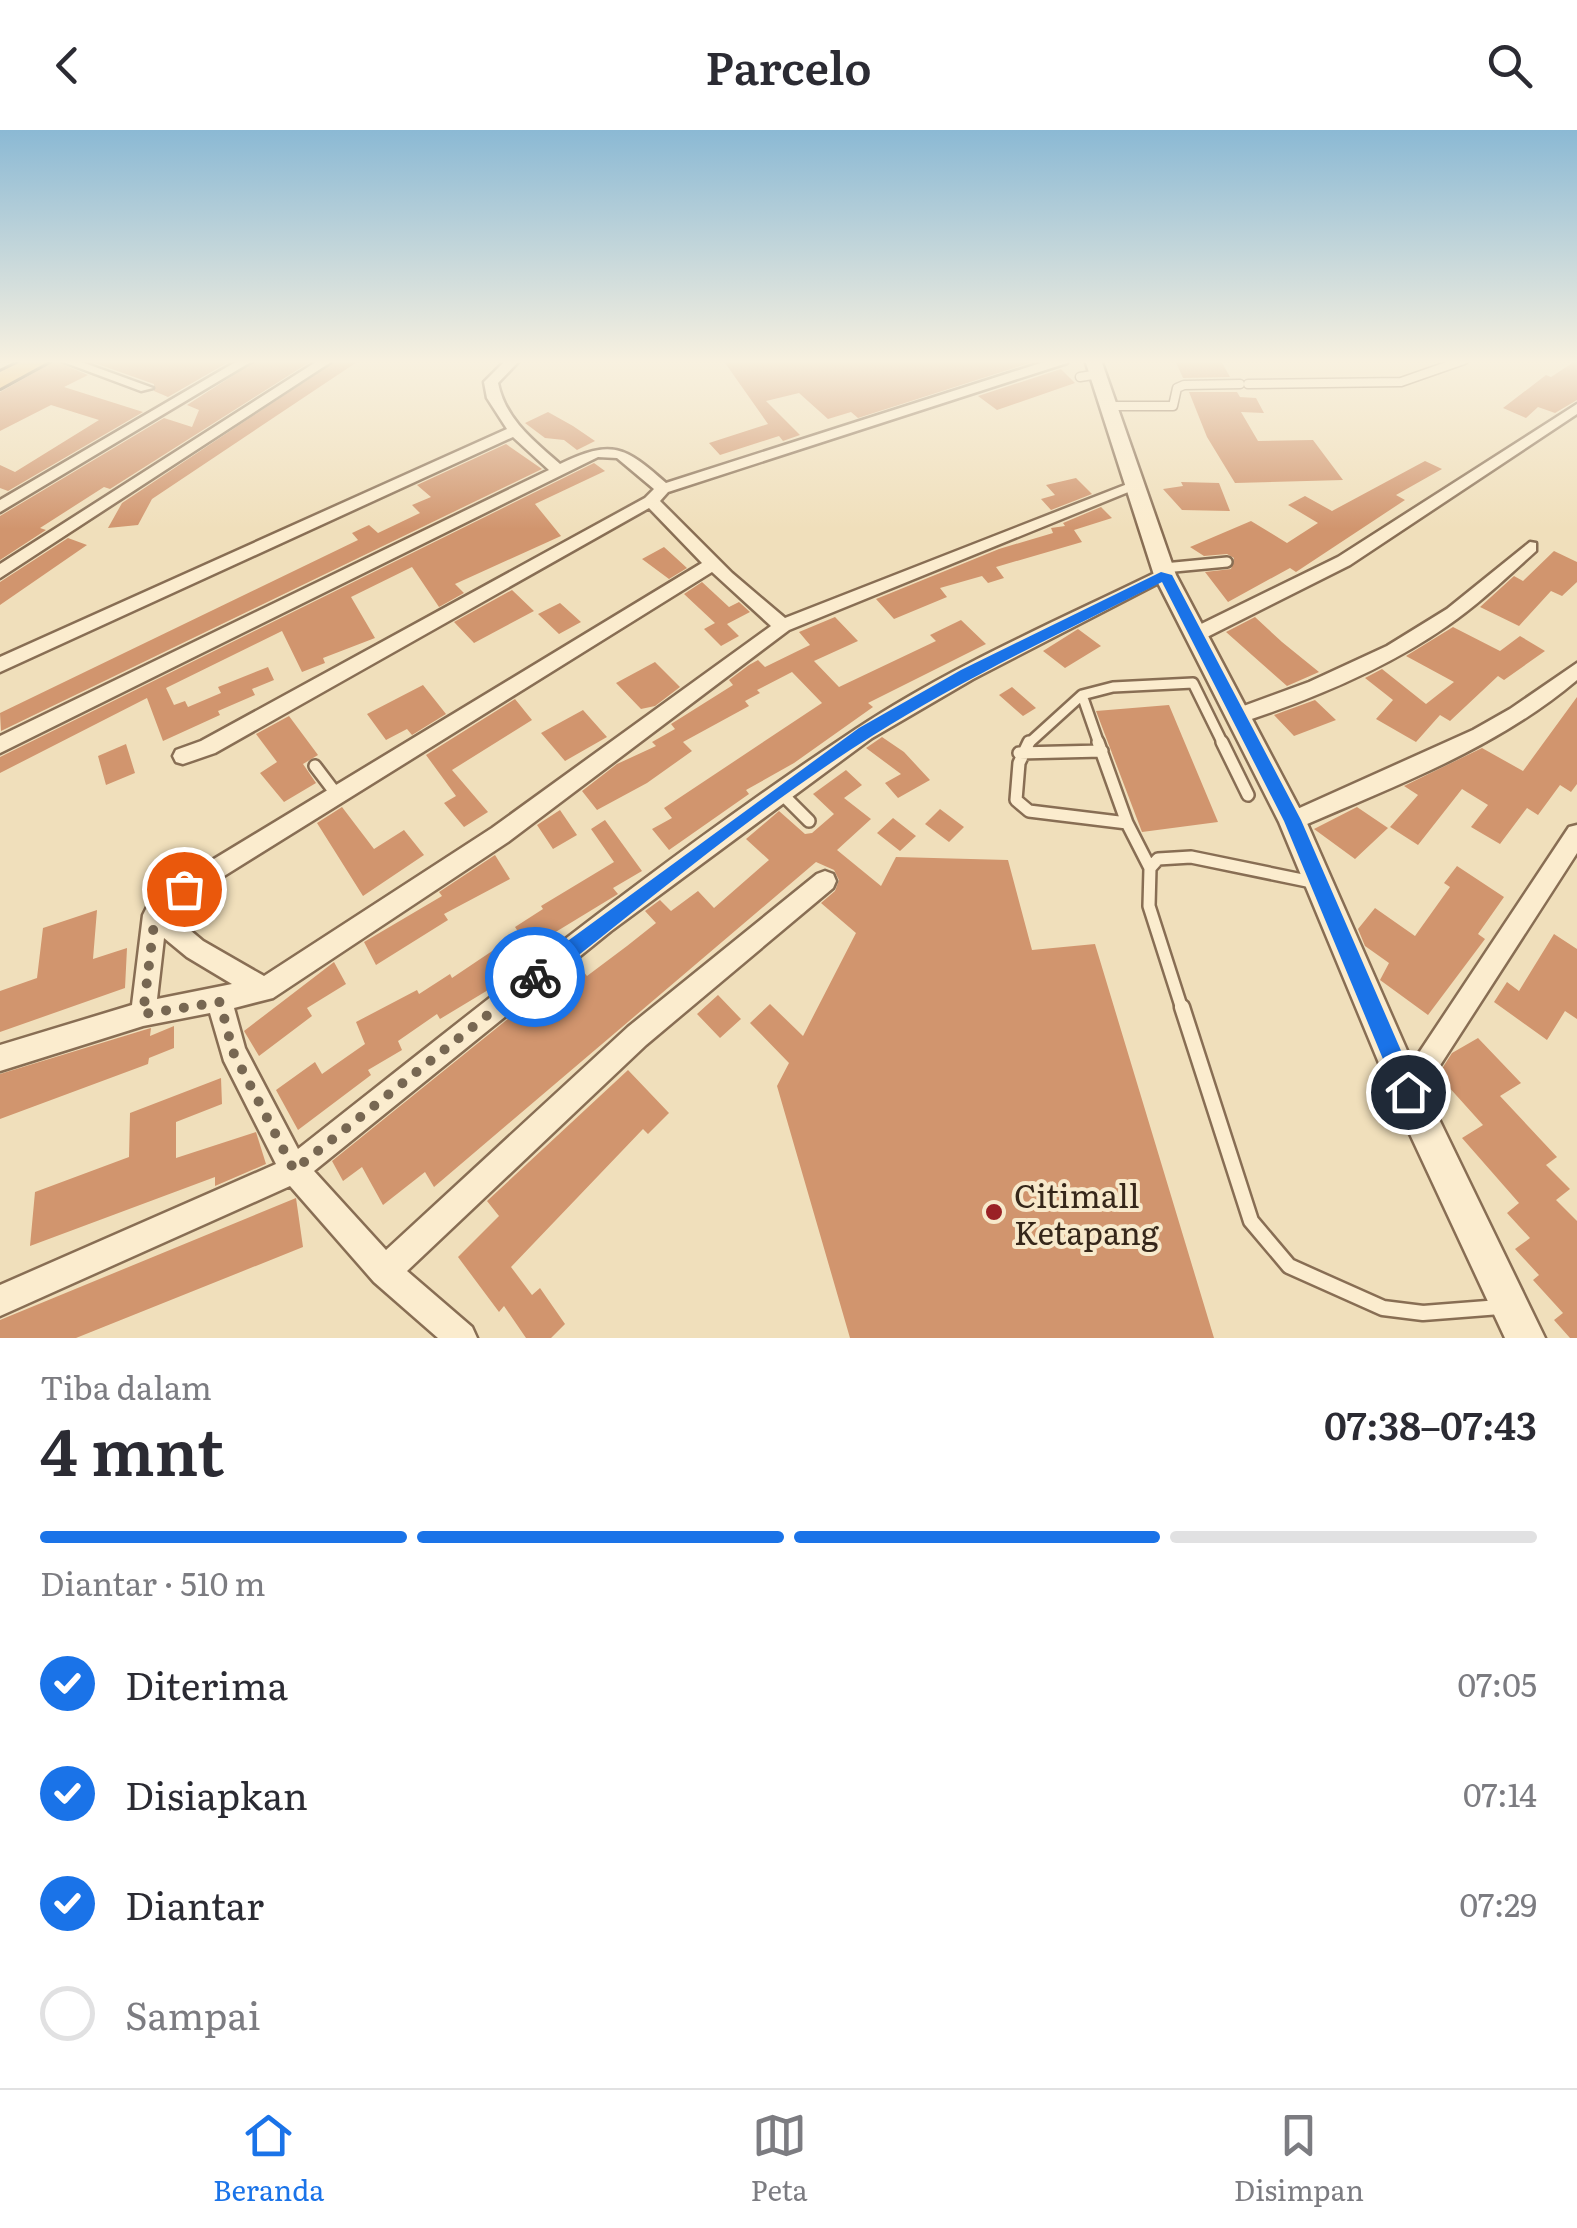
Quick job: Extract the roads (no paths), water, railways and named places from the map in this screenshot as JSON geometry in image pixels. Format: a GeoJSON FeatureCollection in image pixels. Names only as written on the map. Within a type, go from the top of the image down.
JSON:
{"type":"FeatureCollection","features":[{"type":"Feature","properties":{"kind":"street"},"geometry":{"type":"LineString","coordinates":[[0,507],[152,416]]}},
{"type":"Feature","properties":{"kind":"street"},"geometry":{"type":"LineString","coordinates":[[0,572],[239,416]]}},
{"type":"Feature","properties":{"kind":"street"},"geometry":{"type":"LineString","coordinates":[[506,416],[515,431],[558,470]]}},
{"type":"Feature","properties":{"kind":"street"},"geometry":{"type":"LineString","coordinates":[[183,756],[208,747],[657,495],[893,416]]}},
{"type":"Feature","properties":{"kind":"street"},"geometry":{"type":"LineString","coordinates":[[1113,416],[1164,571],[1196,634],[1225,709],[1292,820],[1408,1092],[1525,1338]]}},
{"type":"Feature","properties":{"kind":"street"},"geometry":{"type":"LineString","coordinates":[[1196,634],[1344,560],[1564,416]]}},
{"type":"Feature","properties":{"kind":"street"},"geometry":{"type":"LineString","coordinates":[[0,665],[515,431]]}},
{"type":"Feature","properties":{"kind":"street"},"geometry":{"type":"LineString","coordinates":[[0,744],[602,451],[616,450],[713,564],[783,626]]}},
{"type":"Feature","properties":{"kind":"street"},"geometry":{"type":"LineString","coordinates":[[0,1058],[143,1014],[220,1002],[264,990],[500,835],[783,626],[1135,486]]}},
{"type":"Feature","properties":{"kind":"street"},"geometry":{"type":"LineString","coordinates":[[1225,709],[1309,690],[1406,643],[1463,605],[1530,547]]}},
{"type":"Feature","properties":{"kind":"street"},"geometry":{"type":"LineString","coordinates":[[143,1014],[155,915],[184,889],[713,564]]}},
{"type":"Feature","properties":{"kind":"street"},"geometry":{"type":"LineString","coordinates":[[0,1301],[294,1170],[603,923],[865,733],[966,674],[1164,571]]}},
{"type":"Feature","properties":{"kind":"street"},"geometry":{"type":"LineString","coordinates":[[1292,820],[1444,752],[1554,689],[1577,670]]}},
{"type":"Feature","properties":{"kind":"street"},"geometry":{"type":"LineString","coordinates":[[1408,1092],[1577,834]]}},
{"type":"Feature","properties":{"kind":"street"},"geometry":{"type":"LineString","coordinates":[[384,1271],[637,1036],[824,881]]}},
{"type":"Feature","properties":{"kind":"street"},"geometry":{"type":"LineString","coordinates":[[155,915],[195,948],[264,990]]}},
{"type":"Feature","properties":{"kind":"street"},"geometry":{"type":"LineString","coordinates":[[220,1002],[233,1052],[294,1170],[384,1271],[461,1338]]}},
{"type":"Feature","properties":{"kind":"lane"},"geometry":{"type":"LineString","coordinates":[[1164,571],[1226,562]]}},
{"type":"Feature","properties":{"kind":"lane"},"geometry":{"type":"LineString","coordinates":[[1128,823],[1023,808],[1016,800],[1014,770],[1019,753],[1082,696],[1113,687],[1184,680],[1198,686],[1225,709],[1248,795]]}},
{"type":"Feature","properties":{"kind":"lane"},"geometry":{"type":"LineString","coordinates":[[1082,696],[1128,823],[1150,868],[1148,906],[1251,1221],[1265,1242],[1289,1266],[1384,1308],[1423,1314],[1508,1306]]}},
{"type":"Feature","properties":{"kind":"lane"},"geometry":{"type":"LineString","coordinates":[[1019,753],[1102,750]]}},
{"type":"Feature","properties":{"kind":"lane"},"geometry":{"type":"LineString","coordinates":[[315,766],[336,796]]}},
{"type":"Feature","properties":{"kind":"lane"},"geometry":{"type":"LineString","coordinates":[[780,792],[809,820]]}},
{"type":"Feature","properties":{"kind":"lane"},"geometry":{"type":"LineString","coordinates":[[1150,868],[1158,858],[1192,857],[1318,883]]}},
{"type":"Feature","properties":{"kind":"place","name":"Citimall Ketapang"},"geometry":{"type":"Point","coordinates":[994,1212]}}]}
